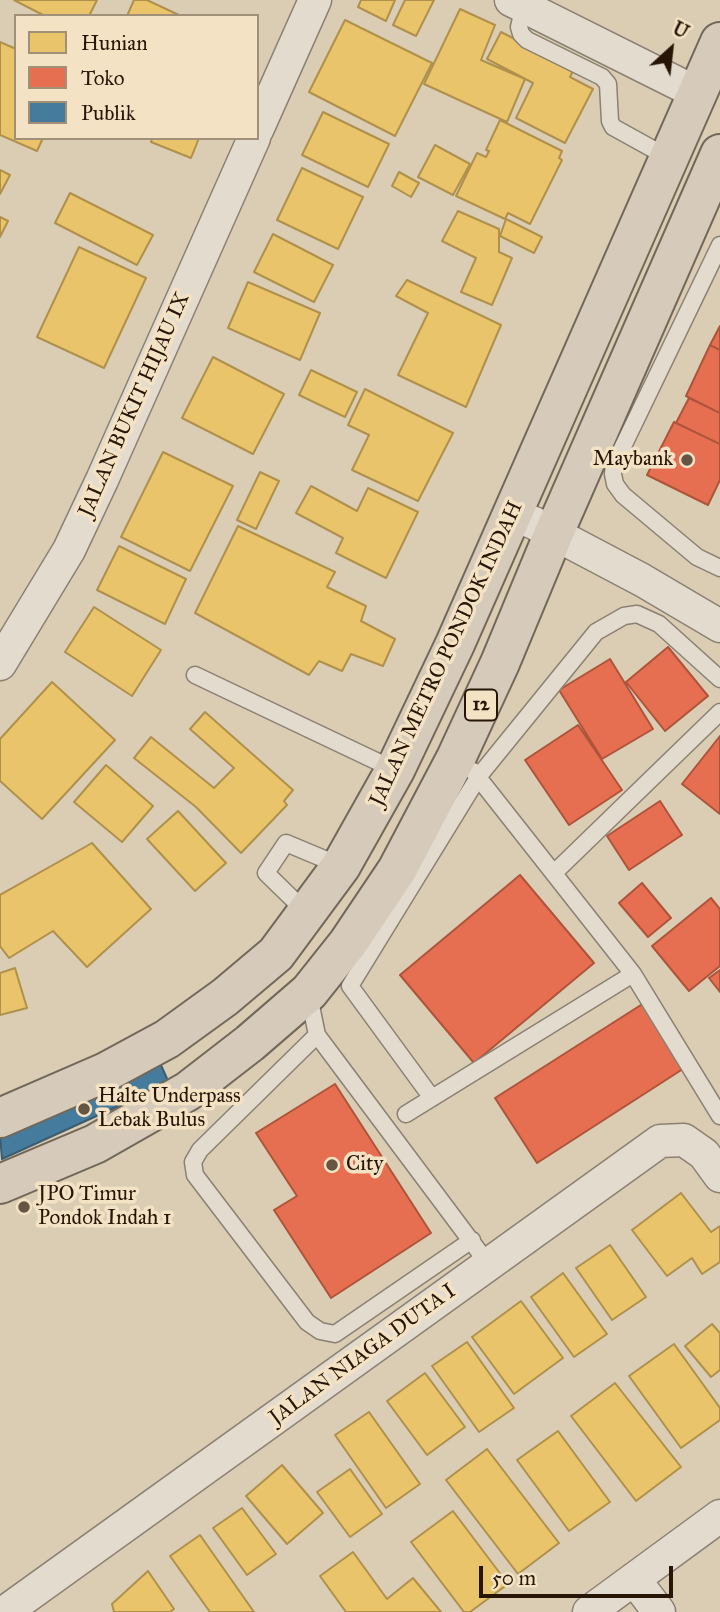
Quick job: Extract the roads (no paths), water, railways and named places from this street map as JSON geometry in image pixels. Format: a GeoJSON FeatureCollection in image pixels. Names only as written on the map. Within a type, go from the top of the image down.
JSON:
{"type":"FeatureCollection","features":[{"type":"Feature","properties":{"kind":"highway","name":"JALAN METRO PONDOK INDAH"},"geometry":{"type":"LineString","coordinates":[[0,1118],[94,1077],[167,1039],[225,997],[276,954],[341,866],[396,770],[513,515],[720,42]]}},
{"type":"Feature","properties":{"kind":"highway","name":"12"},"geometry":{"type":"LineString","coordinates":[[0,1184],[95,1144],[188,1091],[250,1043],[309,992],[348,943],[467,767],[500,663],[720,154]]}},
{"type":"Feature","properties":{"kind":"street"},"geometry":{"type":"LineString","coordinates":[[259,126],[315,0]]}},
{"type":"Feature","properties":{"kind":"street"},"geometry":{"type":"LineString","coordinates":[[517,3],[697,93]]}},
{"type":"Feature","properties":{"kind":"street","name":"JALAN BUKIT HIJAU IX"},"geometry":{"type":"LineString","coordinates":[[0,664],[74,539],[253,140]]}},
{"type":"Feature","properties":{"kind":"street"},"geometry":{"type":"LineString","coordinates":[[513,515],[554,533],[642,580],[720,626]]}},
{"type":"Feature","properties":{"kind":"street","name":"JALAN NIAGA DUTA I"},"geometry":{"type":"LineString","coordinates":[[5,1612],[474,1257],[660,1142],[684,1140],[704,1154],[720,1176]]}},
{"type":"Feature","properties":{"kind":"street"},"geometry":{"type":"LineString","coordinates":[[589,1612],[720,1516]]}},
{"type":"Feature","properties":{"kind":"street"},"geometry":{"type":"LineString","coordinates":[[634,1579],[659,1612]]}},
{"type":"Feature","properties":{"kind":"lane"},"geometry":{"type":"LineString","coordinates":[[517,3],[521,34],[527,40],[601,76],[608,83],[610,121],[613,127],[669,159]]}},
{"type":"Feature","properties":{"kind":"lane"},"geometry":{"type":"LineString","coordinates":[[720,245],[614,465],[613,474],[615,484],[623,495],[697,557],[720,568]]}},
{"type":"Feature","properties":{"kind":"lane"},"geometry":{"type":"LineString","coordinates":[[432,1098],[350,986],[467,767],[596,632],[624,616],[637,614],[659,624],[720,679]]}},
{"type":"Feature","properties":{"kind":"lane"},"geometry":{"type":"LineString","coordinates":[[195,675],[396,770]]}},
{"type":"Feature","properties":{"kind":"lane"},"geometry":{"type":"LineString","coordinates":[[554,873],[720,712]]}},
{"type":"Feature","properties":{"kind":"lane"},"geometry":{"type":"LineString","coordinates":[[467,767],[633,974],[720,1116]]}},
{"type":"Feature","properties":{"kind":"lane"},"geometry":{"type":"LineString","coordinates":[[308,914],[266,873],[286,843],[341,866]]}},
{"type":"Feature","properties":{"kind":"lane"},"geometry":{"type":"LineString","coordinates":[[406,1114],[633,974]]}},
{"type":"Feature","properties":{"kind":"lane"},"geometry":{"type":"LineString","coordinates":[[309,992],[317,1035],[474,1257],[335,1334],[320,1331],[307,1322],[195,1175],[193,1162],[200,1150],[317,1035]]}},
{"type":"Feature","properties":{"kind":"place","name":"Maybank"},"geometry":{"type":"Point","coordinates":[687,460]}},
{"type":"Feature","properties":{"kind":"place","name":"Halte Underpass Lebak Bulus"},"geometry":{"type":"Point","coordinates":[84,1109]}},
{"type":"Feature","properties":{"kind":"place","name":"City"},"geometry":{"type":"Point","coordinates":[332,1165]}},
{"type":"Feature","properties":{"kind":"place","name":"JPO Timur Pondok Indah 1"},"geometry":{"type":"Point","coordinates":[24,1207]}}]}
